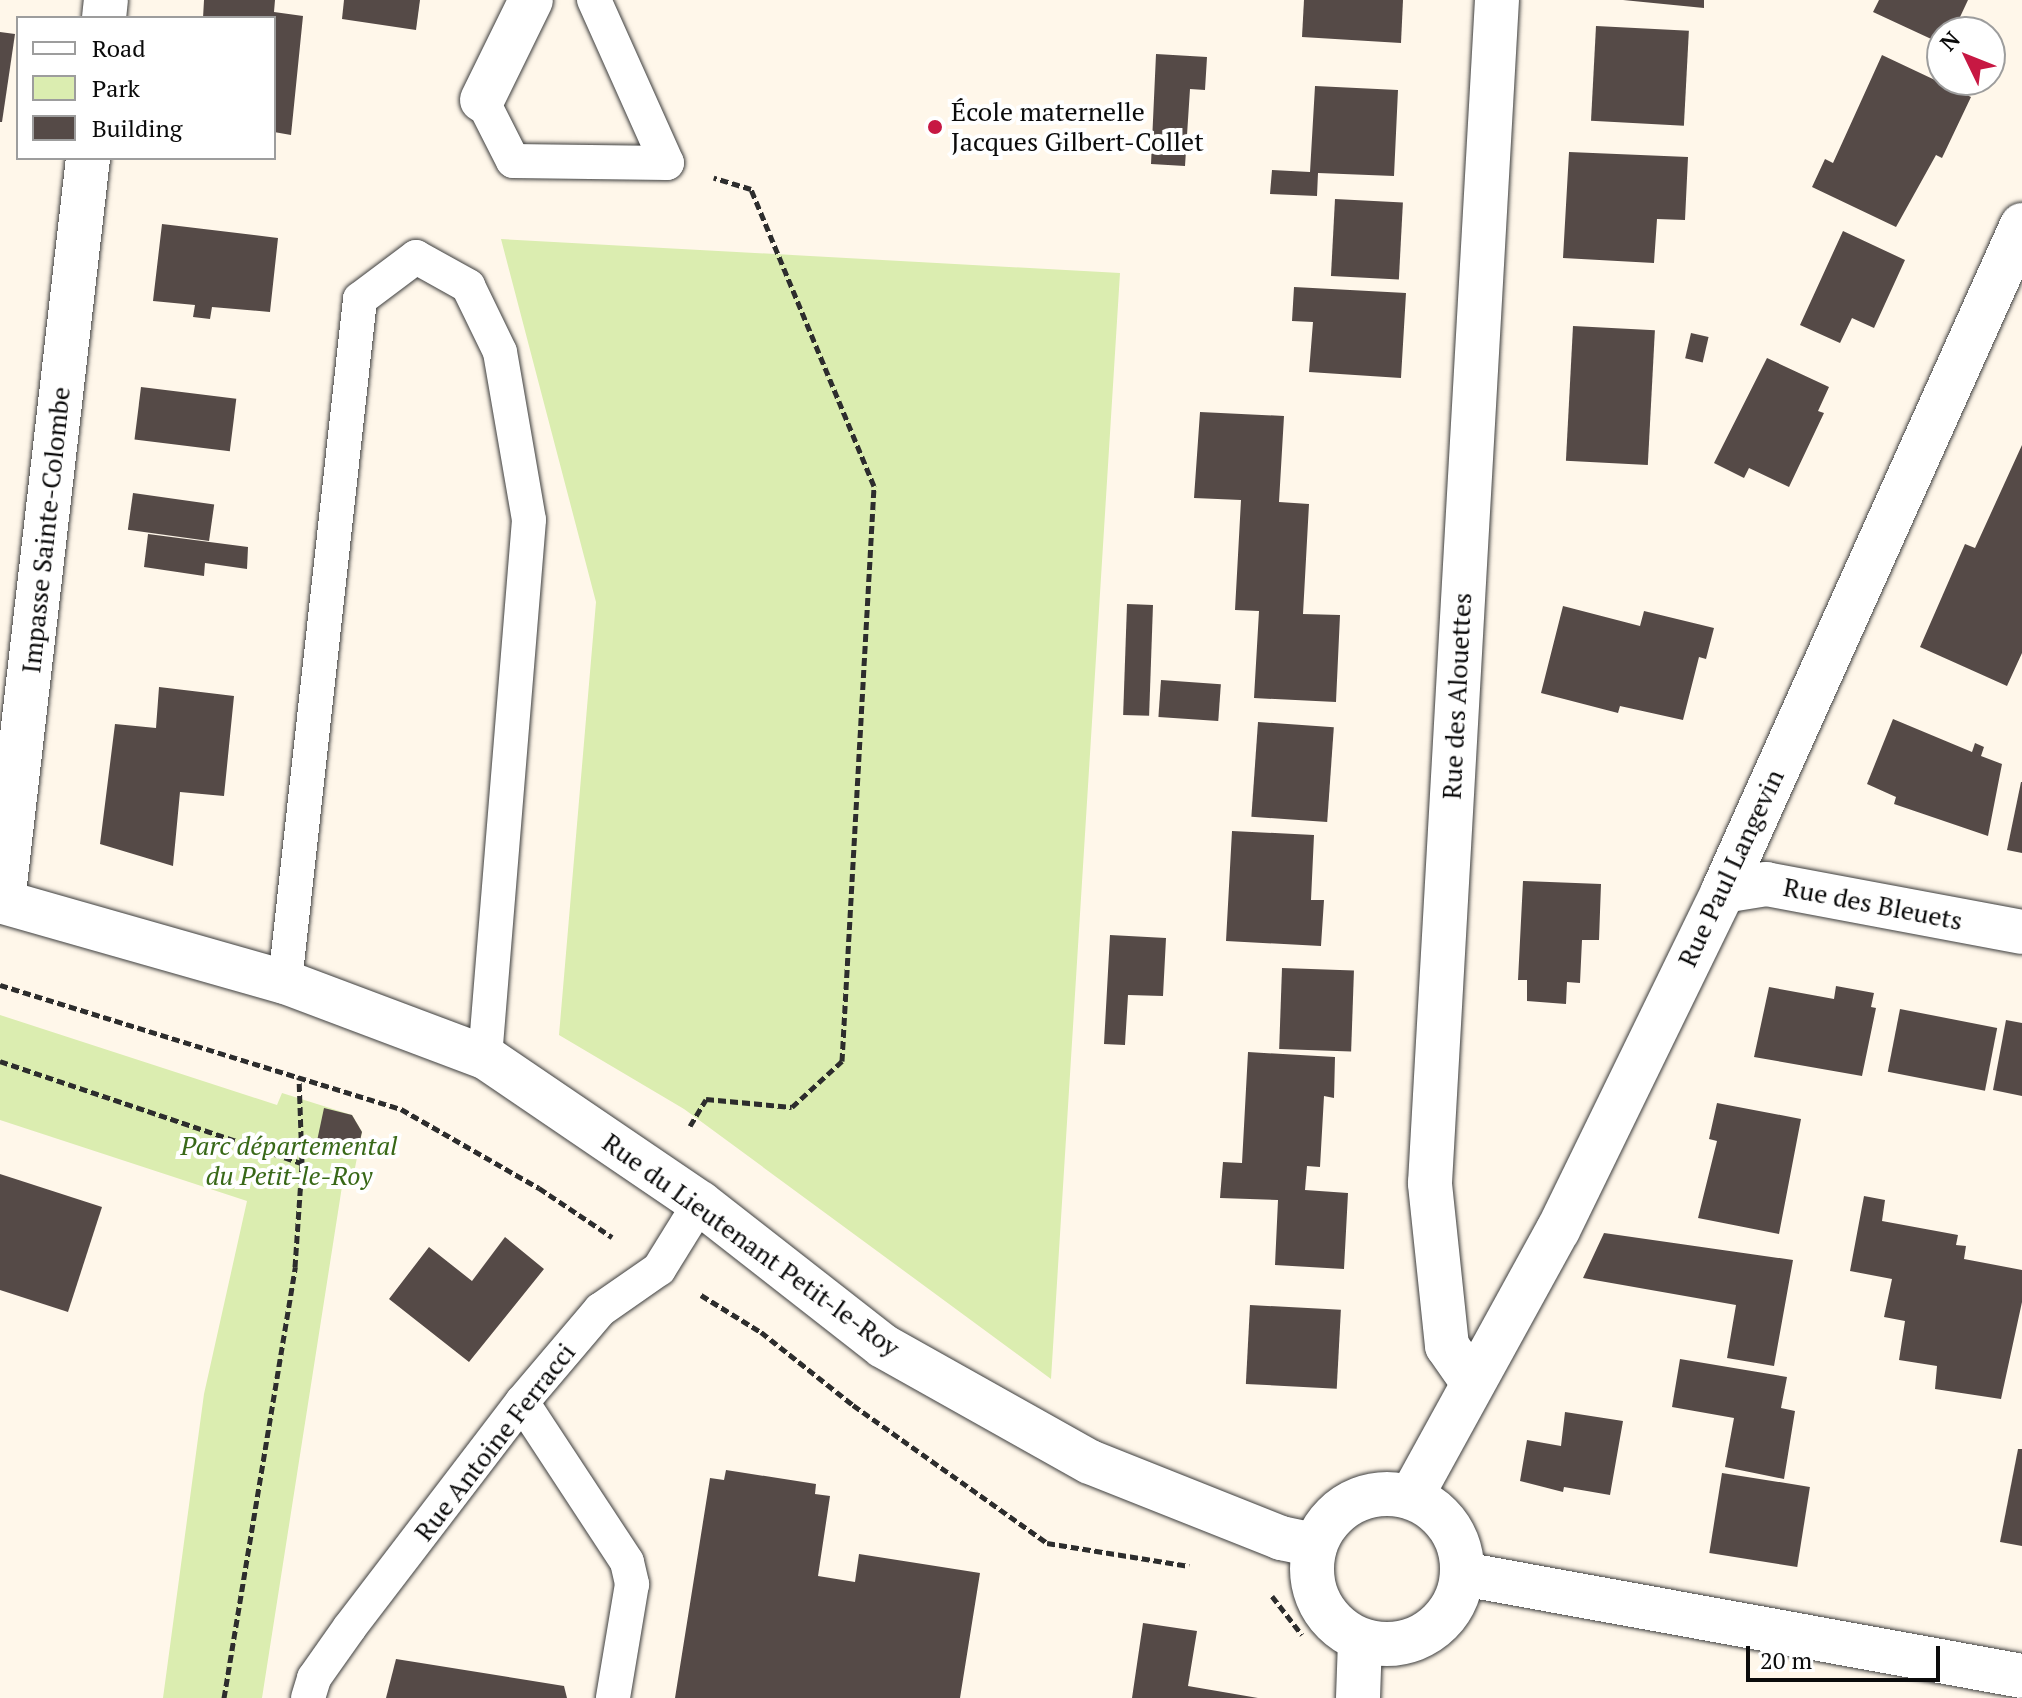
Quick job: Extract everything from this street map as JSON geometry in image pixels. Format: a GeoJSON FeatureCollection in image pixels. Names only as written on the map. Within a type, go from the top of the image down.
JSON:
{"type":"FeatureCollection","features":[{"type":"Feature","properties":{"kind":"street"},"geometry":{"type":"LineString","coordinates":[[482,100],[531,0]]}},
{"type":"Feature","properties":{"kind":"street","name":"Rue des Alouettes"},"geometry":{"type":"LineString","coordinates":[[1473,1383],[1447,1346],[1430,1183],[1497,0]]}},
{"type":"Feature","properties":{"kind":"street","name":"Impasse Sainte-Colombe"},"geometry":{"type":"LineString","coordinates":[[2,901],[88,160]]}},
{"type":"Feature","properties":{"kind":"street","name":"Rue Paul Langevin"},"geometry":{"type":"LineString","coordinates":[[1411,1497],[1558,1230],[1723,891],[2022,225]]}},
{"type":"Feature","properties":{"kind":"street","name":"Rue des Bleuets"},"geometry":{"type":"LineString","coordinates":[[1723,891],[1766,884],[2022,932]]}},
{"type":"Feature","properties":{"kind":"street","name":"Rue du Lieutenant Petit-le-Roy"},"geometry":{"type":"LineString","coordinates":[[2,901],[285,982],[485,1057],[700,1203],[883,1346],[1090,1462],[1281,1538],[1315,1545]]}},
{"type":"Feature","properties":{"kind":"street"},"geometry":{"type":"LineString","coordinates":[[1364,1497],[1411,1497],[1433,1508],[1450,1527],[1461,1550],[1463,1574],[1446,1618],[1429,1633],[1384,1645],[1360,1640],[1340,1629],[1315,1591],[1315,1545],[1344,1508],[1364,1497]]}},
{"type":"Feature","properties":{"kind":"street"},"geometry":{"type":"LineString","coordinates":[[1463,1574],[2022,1676]]}},
{"type":"Feature","properties":{"kind":"street"},"geometry":{"type":"LineString","coordinates":[[1358,1698],[1360,1640]]}},
{"type":"Feature","properties":{"kind":"lane"},"geometry":{"type":"LineString","coordinates":[[482,100],[513,161],[667,163],[594,0]]}},
{"type":"Feature","properties":{"kind":"lane"},"geometry":{"type":"LineString","coordinates":[[285,982],[360,299],[416,257],[468,286],[500,352],[529,520],[485,1057]]}},
{"type":"Feature","properties":{"kind":"lane","name":"Rue Antoine Ferracci"},"geometry":{"type":"LineString","coordinates":[[308,1698],[314,1678],[350,1627],[522,1402],[600,1310],[659,1269],[700,1203]]}},
{"type":"Feature","properties":{"kind":"lane"},"geometry":{"type":"LineString","coordinates":[[522,1402],[627,1562],[632,1584],[613,1698]]}},
{"type":"Feature","properties":{"kind":"path"},"geometry":{"type":"LineString","coordinates":[[659,1175],[706,1099],[792,1107],[842,1061],[874,486],[751,189],[667,163]]}},
{"type":"Feature","properties":{"kind":"path"},"geometry":{"type":"LineString","coordinates":[[0,985],[299,1077],[302,1163],[295,1267],[224,1698]]}},
{"type":"Feature","properties":{"kind":"path"},"geometry":{"type":"LineString","coordinates":[[0,1061],[302,1163]]}},
{"type":"Feature","properties":{"kind":"green space"},"geometry":{"type":"Polygon","coordinates":[[[501,239],[1120,273],[1051,1379],[684,1109],[559,1035],[596,602],[501,239]]]}},
{"type":"Feature","properties":{"kind":"green space","name":"Parc départemental du Petit-le-Roy"},"geometry":{"type":"Polygon","coordinates":[[[0,1015],[277,1105],[282,1093],[352,1115],[362,1132],[353,1178],[343,1180],[262,1698],[163,1698],[204,1394],[247,1201],[0,1120],[0,1015]]]}},
{"type":"Feature","properties":{"kind":"building"},"geometry":{"type":"Polygon","coordinates":[[[204,0],[275,0],[274,12],[303,16],[291,135],[276,132],[276,16],[203,16],[204,0]]]}},
{"type":"Feature","properties":{"kind":"building"},"geometry":{"type":"Polygon","coordinates":[[[344,0],[420,0],[416,30],[342,19],[344,0]]]}},
{"type":"Feature","properties":{"kind":"building"},"geometry":{"type":"Polygon","coordinates":[[[1304,0],[1403,0],[1401,43],[1302,37],[1304,0]]]}},
{"type":"Feature","properties":{"kind":"building"},"geometry":{"type":"Polygon","coordinates":[[[1623,0],[1704,0],[1704,8],[1623,0]]]}},
{"type":"Feature","properties":{"kind":"building"},"geometry":{"type":"Polygon","coordinates":[[[1879,0],[1968,0],[1960,16],[1926,16],[1926,37],[1873,12],[1879,0]]]}},
{"type":"Feature","properties":{"kind":"building"},"geometry":{"type":"Polygon","coordinates":[[[1596,26],[1689,31],[1684,126],[1591,121],[1596,26]]]}},
{"type":"Feature","properties":{"kind":"building"},"geometry":{"type":"Polygon","coordinates":[[[0,32],[15,34],[2,122],[0,122],[0,32]]]}},
{"type":"Feature","properties":{"kind":"building"},"geometry":{"type":"Polygon","coordinates":[[[1156,54],[1207,57],[1205,90],[1190,89],[1185,166],[1151,164],[1156,54]]]}},
{"type":"Feature","properties":{"kind":"building"},"geometry":{"type":"Polygon","coordinates":[[[1882,55],[1926,76],[1926,96],[1971,97],[1942,158],[1936,155],[1896,227],[1812,187],[1825,159],[1833,163],[1882,55]]]}},
{"type":"Feature","properties":{"kind":"building"},"geometry":{"type":"Polygon","coordinates":[[[1315,86],[1398,90],[1394,176],[1318,173],[1317,196],[1270,194],[1272,170],[1310,172],[1315,86]]]}},
{"type":"Feature","properties":{"kind":"building"},"geometry":{"type":"Polygon","coordinates":[[[1569,152],[1688,157],[1685,220],[1657,219],[1654,263],[1563,258],[1569,152]]]}},
{"type":"Feature","properties":{"kind":"building"},"geometry":{"type":"Polygon","coordinates":[[[1335,199],[1403,203],[1399,279],[1331,276],[1335,199]]]}},
{"type":"Feature","properties":{"kind":"building"},"geometry":{"type":"Polygon","coordinates":[[[162,224],[278,238],[270,312],[212,307],[210,319],[193,317],[195,305],[153,301],[162,224]]]}},
{"type":"Feature","properties":{"kind":"building"},"geometry":{"type":"Polygon","coordinates":[[[1843,231],[1905,260],[1874,328],[1852,318],[1840,343],[1800,325],[1843,231]]]}},
{"type":"Feature","properties":{"kind":"building"},"geometry":{"type":"Polygon","coordinates":[[[1294,287],[1406,293],[1401,378],[1309,372],[1313,322],[1292,321],[1294,287]]]}},
{"type":"Feature","properties":{"kind":"building"},"geometry":{"type":"Polygon","coordinates":[[[1573,326],[1655,330],[1648,465],[1566,461],[1573,326]]]}},
{"type":"Feature","properties":{"kind":"building"},"geometry":{"type":"Polygon","coordinates":[[[1691,333],[1709,337],[1703,362],[1685,358],[1691,333]]]}},
{"type":"Feature","properties":{"kind":"building"},"geometry":{"type":"Polygon","coordinates":[[[1767,358],[1829,387],[1818,411],[1824,413],[1789,487],[1749,468],[1744,478],[1714,463],[1767,358]]]}},
{"type":"Feature","properties":{"kind":"building"},"geometry":{"type":"Polygon","coordinates":[[[141,387],[236,399],[230,451],[135,440],[141,387]]]}},
{"type":"Feature","properties":{"kind":"building"},"geometry":{"type":"Polygon","coordinates":[[[1200,412],[1284,416],[1279,502],[1309,504],[1303,614],[1340,615],[1336,702],[1254,698],[1259,611],[1235,610],[1241,500],[1194,498],[1200,412]]]}},
{"type":"Feature","properties":{"kind":"building"},"geometry":{"type":"Polygon","coordinates":[[[2022,445],[2022,653],[2007,686],[1920,647],[1965,544],[1975,548],[2022,445]]]}},
{"type":"Feature","properties":{"kind":"building"},"geometry":{"type":"Polygon","coordinates":[[[133,493],[214,504],[209,541],[128,530],[133,493]]]}},
{"type":"Feature","properties":{"kind":"building"},"geometry":{"type":"Polygon","coordinates":[[[148,534],[248,547],[247,569],[205,563],[204,576],[144,567],[148,534]]]}},
{"type":"Feature","properties":{"kind":"building"},"geometry":{"type":"Polygon","coordinates":[[[1127,604],[1153,605],[1149,716],[1123,715],[1127,604]]]}},
{"type":"Feature","properties":{"kind":"building"},"geometry":{"type":"Polygon","coordinates":[[[1563,606],[1640,626],[1644,611],[1714,628],[1706,659],[1699,657],[1683,720],[1620,706],[1618,713],[1541,693],[1563,606]]]}},
{"type":"Feature","properties":{"kind":"building"},"geometry":{"type":"Polygon","coordinates":[[[1161,680],[1221,684],[1218,721],[1158,717],[1161,680]]]}},
{"type":"Feature","properties":{"kind":"building"},"geometry":{"type":"Polygon","coordinates":[[[159,687],[234,696],[224,796],[180,792],[173,866],[100,844],[115,724],[156,728],[159,687]]]}},
{"type":"Feature","properties":{"kind":"building"},"geometry":{"type":"Polygon","coordinates":[[[1893,719],[1972,752],[1975,743],[1984,747],[1981,756],[2002,764],[1988,836],[1894,804],[1896,797],[1867,784],[1893,719]]]}},
{"type":"Feature","properties":{"kind":"building"},"geometry":{"type":"Polygon","coordinates":[[[1258,722],[1334,727],[1327,822],[1251,817],[1258,722]]]}},
{"type":"Feature","properties":{"kind":"building"},"geometry":{"type":"Polygon","coordinates":[[[2022,782],[2022,853],[2007,850],[2022,782]]]}},
{"type":"Feature","properties":{"kind":"building"},"geometry":{"type":"Polygon","coordinates":[[[1232,831],[1314,835],[1311,900],[1324,900],[1321,946],[1226,941],[1232,831]]]}},
{"type":"Feature","properties":{"kind":"building"},"geometry":{"type":"Polygon","coordinates":[[[1523,881],[1601,884],[1599,940],[1582,940],[1580,983],[1567,982],[1566,1004],[1527,1001],[1527,980],[1518,980],[1523,881]]]}},
{"type":"Feature","properties":{"kind":"building"},"geometry":{"type":"Polygon","coordinates":[[[1110,935],[1166,938],[1163,996],[1128,995],[1125,1045],[1104,1044],[1110,935]]]}},
{"type":"Feature","properties":{"kind":"building"},"geometry":{"type":"Polygon","coordinates":[[[1282,968],[1354,971],[1351,1051],[1279,1049],[1282,968]]]}},
{"type":"Feature","properties":{"kind":"building"},"geometry":{"type":"Polygon","coordinates":[[[1836,986],[1874,993],[1871,1007],[1876,1008],[1862,1076],[1754,1057],[1769,987],[1834,999],[1836,986]]]}},
{"type":"Feature","properties":{"kind":"building"},"geometry":{"type":"Polygon","coordinates":[[[1900,1009],[1997,1028],[1985,1091],[1888,1072],[1900,1009]]]}},
{"type":"Feature","properties":{"kind":"building"},"geometry":{"type":"Polygon","coordinates":[[[2006,1020],[2022,1023],[2022,1096],[1993,1090],[2006,1020]]]}},
{"type":"Feature","properties":{"kind":"building"},"geometry":{"type":"Polygon","coordinates":[[[1248,1052],[1335,1057],[1334,1098],[1324,1096],[1320,1167],[1307,1166],[1305,1190],[1348,1193],[1344,1269],[1275,1265],[1278,1200],[1220,1198],[1223,1162],[1242,1163],[1248,1052]]]}},
{"type":"Feature","properties":{"kind":"building"},"geometry":{"type":"Polygon","coordinates":[[[1717,1103],[1801,1119],[1779,1234],[1698,1218],[1717,1141],[1709,1139],[1717,1103]]]}},
{"type":"Feature","properties":{"kind":"building"},"geometry":{"type":"Polygon","coordinates":[[[324,1108],[352,1115],[362,1132],[356,1157],[326,1152],[317,1141],[324,1108]]]}},
{"type":"Feature","properties":{"kind":"building"},"geometry":{"type":"Polygon","coordinates":[[[0,1174],[102,1207],[68,1312],[0,1290],[0,1174]]]}},
{"type":"Feature","properties":{"kind":"building"},"geometry":{"type":"Polygon","coordinates":[[[1864,1196],[1885,1200],[1882,1221],[1958,1235],[1956,1245],[1966,1246],[1964,1259],[2022,1270],[2022,1302],[2001,1399],[1935,1389],[1937,1366],[1899,1360],[1905,1321],[1884,1317],[1892,1279],[1850,1271],[1864,1196]]]}},
{"type":"Feature","properties":{"kind":"building"},"geometry":{"type":"Polygon","coordinates":[[[1604,1233],[1793,1260],[1774,1366],[1727,1358],[1736,1305],[1583,1278],[1604,1233]]]}},
{"type":"Feature","properties":{"kind":"building"},"geometry":{"type":"Polygon","coordinates":[[[505,1237],[544,1269],[469,1362],[389,1299],[429,1247],[472,1281],[505,1237]]]}},
{"type":"Feature","properties":{"kind":"building"},"geometry":{"type":"Polygon","coordinates":[[[1250,1305],[1341,1310],[1337,1389],[1246,1384],[1250,1305]]]}},
{"type":"Feature","properties":{"kind":"building"},"geometry":{"type":"Polygon","coordinates":[[[1680,1359],[1787,1377],[1781,1408],[1795,1411],[1784,1479],[1725,1467],[1734,1418],[1672,1407],[1680,1359]]]}},
{"type":"Feature","properties":{"kind":"building"},"geometry":{"type":"Polygon","coordinates":[[[1565,1412],[1623,1421],[1610,1495],[1564,1487],[1563,1492],[1520,1481],[1527,1440],[1561,1446],[1565,1412]]]}},
{"type":"Feature","properties":{"kind":"building"},"geometry":{"type":"Polygon","coordinates":[[[2018,1449],[2022,1449],[2022,1546],[2000,1542],[2018,1449]]]}},
{"type":"Feature","properties":{"kind":"building"},"geometry":{"type":"Polygon","coordinates":[[[726,1470],[816,1484],[815,1494],[830,1496],[818,1576],[855,1582],[859,1554],[980,1573],[960,1698],[675,1698],[710,1478],[724,1480],[726,1470]]]}},
{"type":"Feature","properties":{"kind":"building"},"geometry":{"type":"Polygon","coordinates":[[[1722,1473],[1810,1487],[1797,1567],[1709,1553],[1722,1473]]]}},
{"type":"Feature","properties":{"kind":"building"},"geometry":{"type":"Polygon","coordinates":[[[1143,1623],[1197,1631],[1188,1686],[1258,1698],[1132,1698],[1143,1623]]]}},
{"type":"Feature","properties":{"kind":"building"},"geometry":{"type":"Polygon","coordinates":[[[396,1659],[564,1686],[567,1698],[386,1698],[396,1659]]]}},
{"type":"Feature","properties":{"kind":"place","name":"École maternelle Jacques Gilbert-Collet"},"geometry":{"type":"Point","coordinates":[935,127]}}]}
